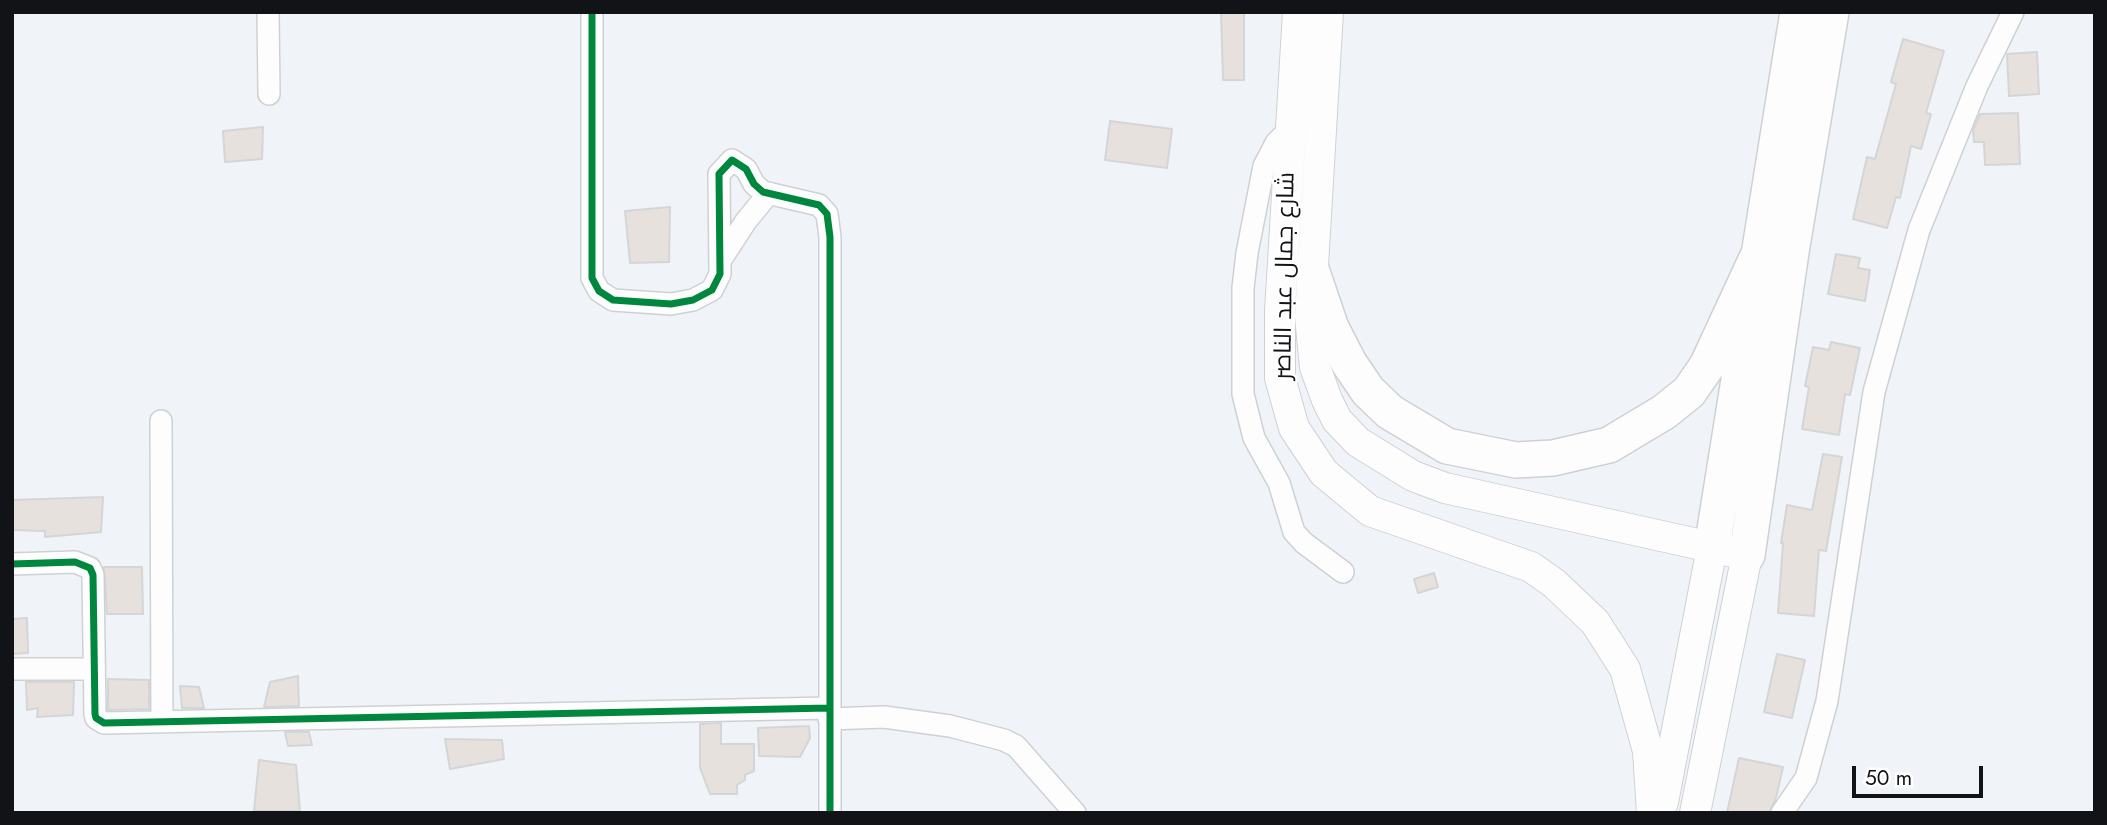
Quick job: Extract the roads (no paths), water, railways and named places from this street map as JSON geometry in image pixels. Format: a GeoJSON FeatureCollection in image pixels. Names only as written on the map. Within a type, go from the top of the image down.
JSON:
{"type":"FeatureCollection","features":[{"type":"Feature","properties":{"kind":"highway"},"geometry":{"type":"LineString","coordinates":[[1712,548],[1756,258],[1798,12]]}},
{"type":"Feature","properties":{"kind":"highway"},"geometry":{"type":"LineString","coordinates":[[1747,555],[1791,252],[1831,12]]}},
{"type":"Feature","properties":{"kind":"highway"},"geometry":{"type":"LineString","coordinates":[[1311,269],[1331,328],[1349,363],[1368,391],[1390,412],[1447,446],[1516,460],[1553,458],[1609,445],[1664,412],[1689,392],[1707,366],[1756,258]]}},
{"type":"Feature","properties":{"kind":"main road","name":"شارع جمال عبد الناصر"},"geometry":{"type":"LineString","coordinates":[[1298,12],[1280,311],[1280,377],[1294,428],[1324,473],[1370,511],[1531,567],[1555,584],[1595,622],[1625,668],[1648,751],[1651,813]]}},
{"type":"Feature","properties":{"kind":"main road","name":"شارع جمال عبد الناصر"},"geometry":{"type":"LineString","coordinates":[[1328,12],[1311,269],[1311,344],[1315,367],[1337,420],[1351,435],[1387,462],[1413,476],[1446,488],[1747,555]]}},
{"type":"Feature","properties":{"kind":"main road"},"geometry":{"type":"LineString","coordinates":[[1661,813],[1712,548]]}},
{"type":"Feature","properties":{"kind":"main road"},"geometry":{"type":"LineString","coordinates":[[1695,813],[1747,555]]}},
{"type":"Feature","properties":{"kind":"street"},"geometry":{"type":"LineString","coordinates":[[268,12],[269,94]]}},
{"type":"Feature","properties":{"kind":"street"},"geometry":{"type":"LineString","coordinates":[[592,12],[590,190],[592,278],[595,285],[613,300],[682,303],[712,290],[719,280],[719,179],[722,168],[732,160],[737,162],[758,188],[819,205],[829,220],[830,813]]}},
{"type":"Feature","properties":{"kind":"street"},"geometry":{"type":"LineString","coordinates":[[1782,813],[1806,778],[1827,701],[1874,392],[1916,242],[1977,86],[2013,12]]}},
{"type":"Feature","properties":{"kind":"street"},"geometry":{"type":"LineString","coordinates":[[1290,129],[1276,143],[1264,166],[1247,253],[1243,288],[1243,394],[1254,438],[1279,482],[1294,532],[1304,543],[1343,572]]}},
{"type":"Feature","properties":{"kind":"street"},"geometry":{"type":"LineString","coordinates":[[720,261],[753,211],[769,193]]}},
{"type":"Feature","properties":{"kind":"street"},"geometry":{"type":"LineString","coordinates":[[161,421],[162,721]]}},
{"type":"Feature","properties":{"kind":"street"},"geometry":{"type":"LineString","coordinates":[[12,564],[75,562],[90,568],[93,575],[95,714],[99,721],[829,713],[884,718],[950,726],[1004,740],[1016,746],[1075,813]]}},
{"type":"Feature","properties":{"kind":"street"},"geometry":{"type":"LineString","coordinates":[[12,670],[93,669]]}}]}
